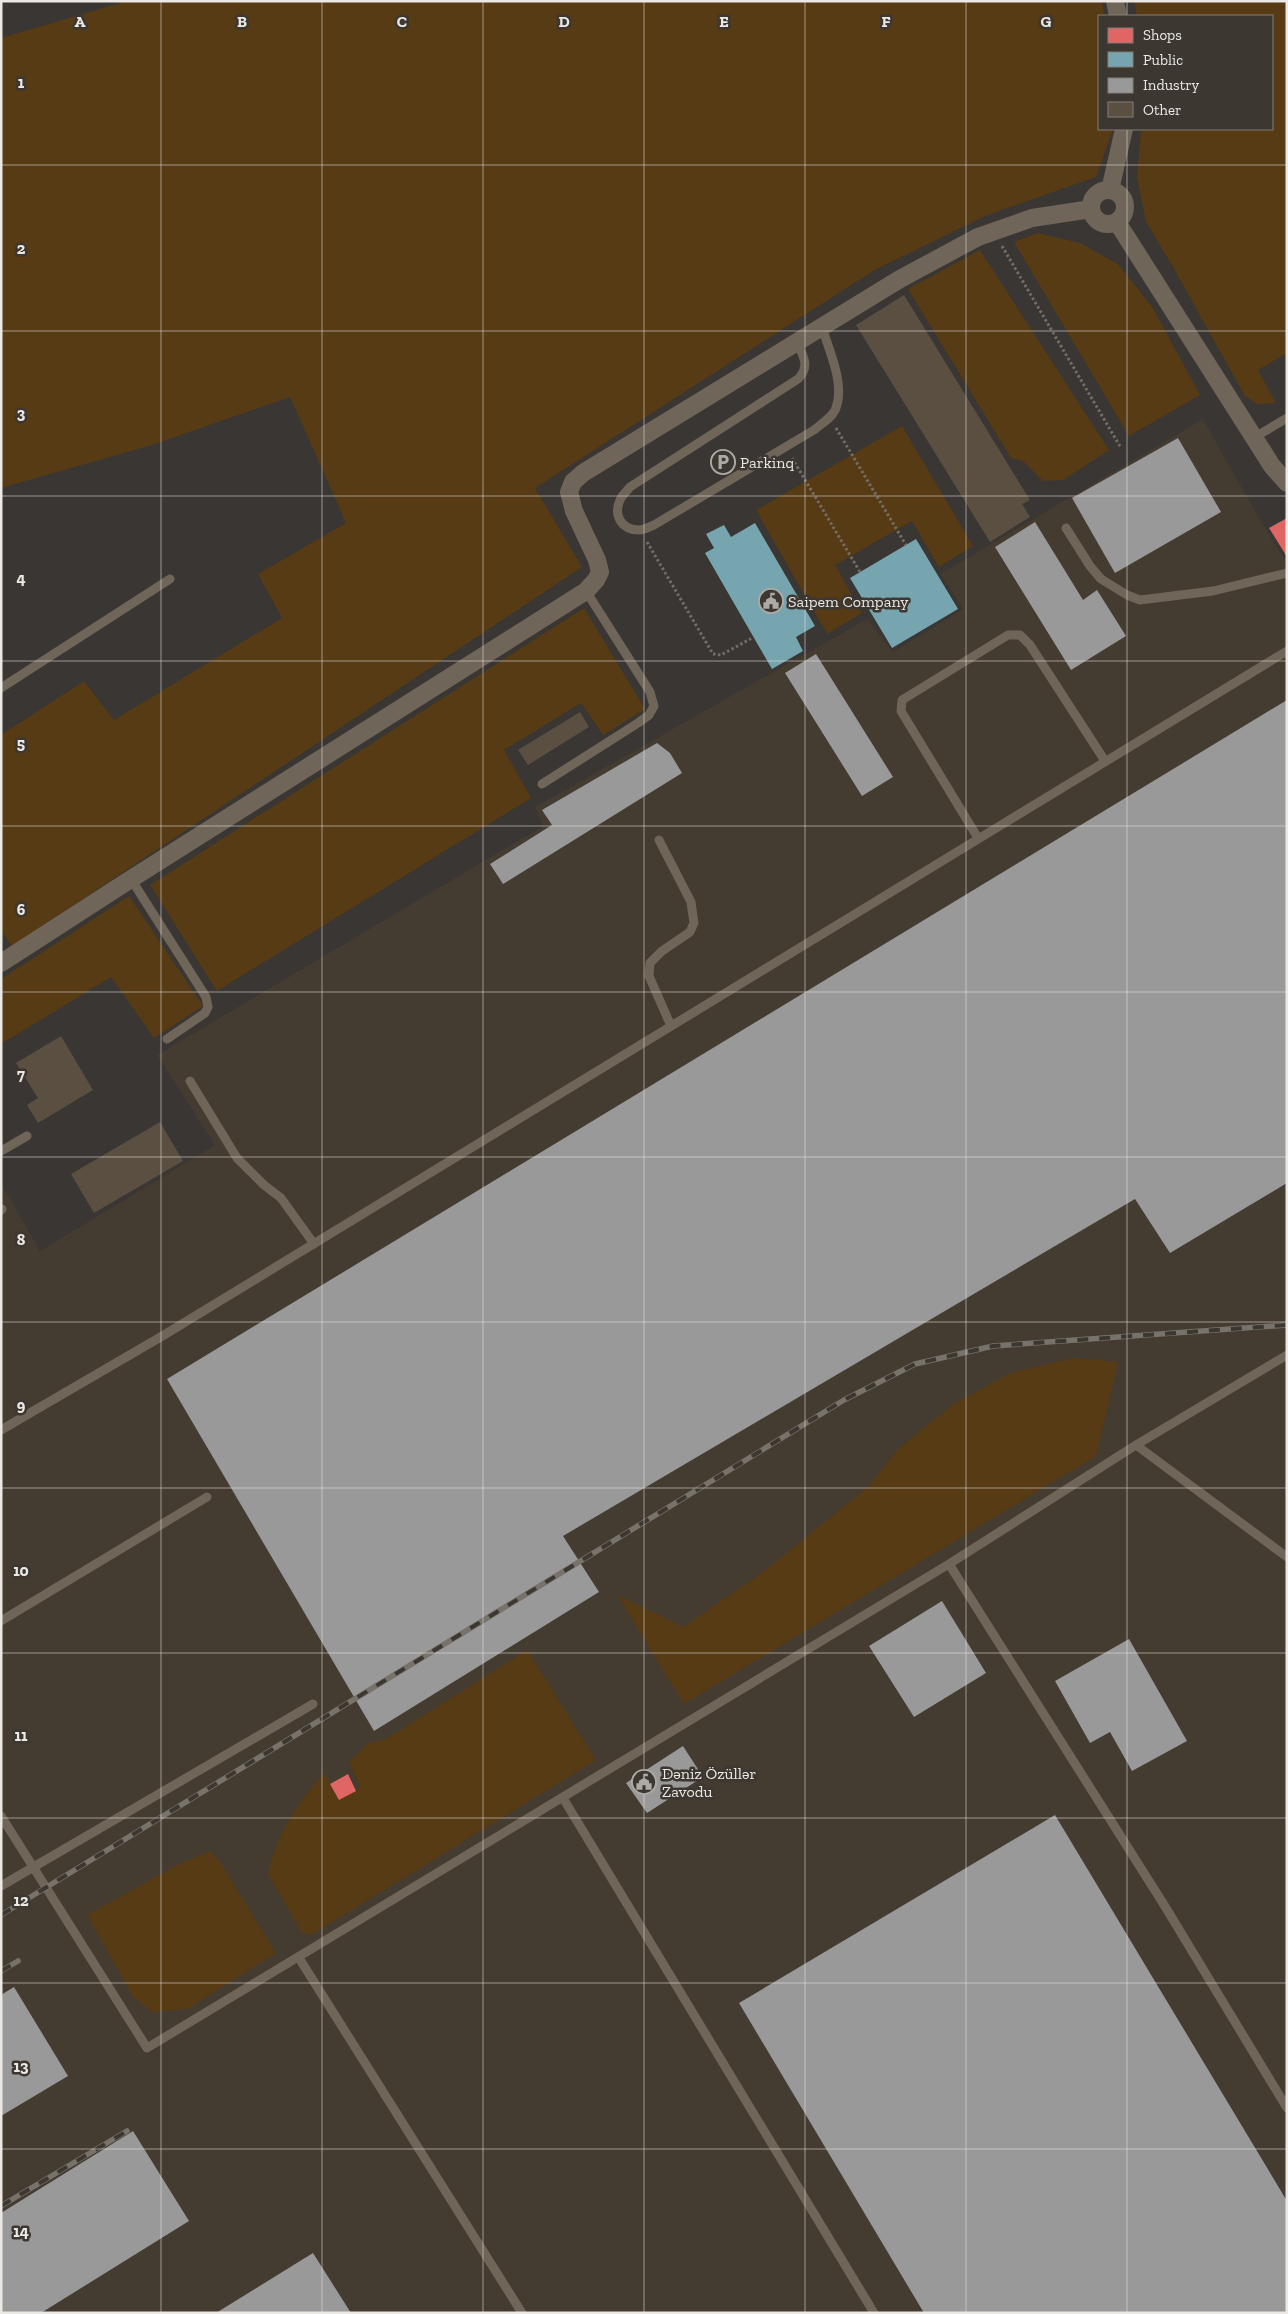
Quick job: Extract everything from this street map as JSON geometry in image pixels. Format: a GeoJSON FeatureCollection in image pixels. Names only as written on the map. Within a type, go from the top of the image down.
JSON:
{"type":"FeatureCollection","features":[{"type":"Feature","properties":{"kind":"street"},"geometry":{"type":"LineString","coordinates":[[1115,1],[1118,15]]}},
{"type":"Feature","properties":{"kind":"street"},"geometry":{"type":"LineString","coordinates":[[1110,190],[1124,130]]}},
{"type":"Feature","properties":{"kind":"street"},"geometry":{"type":"LineString","coordinates":[[1110,190],[1117,192],[1125,204],[1122,217],[1117,222],[1104,224],[1097,221],[1091,209],[1092,201],[1102,191],[1110,190]]}},
{"type":"Feature","properties":{"kind":"street"},"geometry":{"type":"LineString","coordinates":[[2,961],[586,591],[596,580],[600,572],[597,560],[574,511],[569,492],[573,482],[583,473],[900,279],[993,230],[1032,218],[1091,209]]}},
{"type":"Feature","properties":{"kind":"street"},"geometry":{"type":"LineString","coordinates":[[1117,222],[1272,466],[1287,483]]}},
{"type":"Feature","properties":{"kind":"lane"},"geometry":{"type":"LineString","coordinates":[[797,343],[805,360],[805,372],[798,379],[630,488],[620,499],[618,520],[627,528],[641,530],[814,430],[830,417],[836,409],[838,394],[835,370],[822,327]]}},
{"type":"Feature","properties":{"kind":"lane"},"geometry":{"type":"LineString","coordinates":[[1255,437],[1287,418]]}},
{"type":"Feature","properties":{"kind":"lane"},"geometry":{"type":"LineString","coordinates":[[1066,528],[1090,566],[1101,578],[1126,596],[1140,600],[1213,591],[1287,573]]}},
{"type":"Feature","properties":{"kind":"lane"},"geometry":{"type":"LineString","coordinates":[[1,688],[170,579]]}},
{"type":"Feature","properties":{"kind":"lane"},"geometry":{"type":"LineString","coordinates":[[542,784],[638,723],[649,715],[654,706],[650,692],[586,591]]}},
{"type":"Feature","properties":{"kind":"lane"},"geometry":{"type":"LineString","coordinates":[[978,838],[901,711],[902,700],[917,690],[1008,635],[1020,635],[1030,645],[1105,761]]}},
{"type":"Feature","properties":{"kind":"lane"},"geometry":{"type":"LineString","coordinates":[[1,1430],[314,1244],[1287,651]]}},
{"type":"Feature","properties":{"kind":"lane"},"geometry":{"type":"LineString","coordinates":[[659,840],[691,902],[694,923],[690,932],[662,951],[650,964],[649,976],[671,1026]]}},
{"type":"Feature","properties":{"kind":"lane"},"geometry":{"type":"LineString","coordinates":[[131,879],[206,997],[208,1007],[206,1013],[167,1040]]}},
{"type":"Feature","properties":{"kind":"lane"},"geometry":{"type":"LineString","coordinates":[[190,1081],[237,1158],[281,1198],[314,1244]]}},
{"type":"Feature","properties":{"kind":"lane"},"geometry":{"type":"LineString","coordinates":[[1,1151],[27,1136]]}},
{"type":"Feature","properties":{"kind":"lane"},"geometry":{"type":"LineString","coordinates":[[1,1816],[148,2048],[950,1564],[1136,1445],[1287,1355]]}},
{"type":"Feature","properties":{"kind":"lane"},"geometry":{"type":"LineString","coordinates":[[1136,1445],[1287,1557]]}},
{"type":"Feature","properties":{"kind":"lane"},"geometry":{"type":"LineString","coordinates":[[1,1621],[207,1497]]}},
{"type":"Feature","properties":{"kind":"lane"},"geometry":{"type":"LineString","coordinates":[[950,1564],[1166,1908],[1287,2108]]}},
{"type":"Feature","properties":{"kind":"lane"},"geometry":{"type":"LineString","coordinates":[[1,1886],[313,1704]]}},
{"type":"Feature","properties":{"kind":"lane"},"geometry":{"type":"LineString","coordinates":[[563,1798],[874,2313]]}},
{"type":"Feature","properties":{"kind":"lane"},"geometry":{"type":"LineString","coordinates":[[298,1958],[522,2313]]}},
{"type":"Feature","properties":{"kind":"path"},"geometry":{"type":"LineString","coordinates":[[993,230],[1121,448]]}},
{"type":"Feature","properties":{"kind":"path"},"geometry":{"type":"LineString","coordinates":[[830,417],[906,545]]}},
{"type":"Feature","properties":{"kind":"path"},"geometry":{"type":"LineString","coordinates":[[785,447],[860,572]]}},
{"type":"Feature","properties":{"kind":"path"},"geometry":{"type":"LineString","coordinates":[[641,530],[656,561],[713,654],[721,655],[754,637]]}},
{"type":"Feature","properties":{"kind":"shaded area"},"geometry":{"type":"Polygon","coordinates":[[[127,1],[1102,1],[1105,15],[1098,15],[1098,130],[1113,130],[1096,177],[987,215],[873,271],[535,488],[582,567],[12,946],[1,931],[1,735],[84,681],[114,720],[282,618],[258,574],[346,523],[290,397],[152,445],[1,488],[1,38],[127,1]]]}},
{"type":"Feature","properties":{"kind":"shaded area"},"geometry":{"type":"Polygon","coordinates":[[[1134,1],[1287,1],[1287,353],[1258,370],[1276,403],[1257,404],[1245,396],[1146,222],[1137,178],[1141,130],[1273,130],[1273,15],[1137,15],[1134,1]]]}},
{"type":"Feature","properties":{"kind":"shaded area"},"geometry":{"type":"Polygon","coordinates":[[[1037,233],[1080,243],[1118,264],[1153,308],[1200,395],[1129,436],[1014,242],[1037,233]]]}},
{"type":"Feature","properties":{"kind":"shaded area"},"geometry":{"type":"Polygon","coordinates":[[[980,250],[1109,450],[1063,480],[1043,481],[1023,461],[1011,458],[908,289],[980,250]]]}},
{"type":"Feature","properties":{"kind":"shaded area","name":"Dəniz Özüllər Zavodu"},"geometry":{"type":"Polygon","coordinates":[[[1203,419],[1263,525],[1287,562],[1287,2313],[1,2313],[1,1183],[40,1251],[215,1145],[157,1055],[543,826],[535,807],[867,619],[893,652],[963,609],[940,574],[1203,419]]]}},
{"type":"Feature","properties":{"kind":"shaded area"},"geometry":{"type":"Polygon","coordinates":[[[902,426],[973,546],[939,567],[912,521],[835,565],[862,613],[827,634],[756,510],[902,426]]]}},
{"type":"Feature","properties":{"kind":"shaded area"},"geometry":{"type":"Polygon","coordinates":[[[584,608],[645,709],[603,735],[581,703],[504,750],[531,798],[217,991],[150,885],[584,608]]]}},
{"type":"Feature","properties":{"kind":"shaded area"},"geometry":{"type":"Polygon","coordinates":[[[129,896],[203,1006],[154,1038],[111,977],[1,1044],[1,979],[129,896]]]}},
{"type":"Feature","properties":{"kind":"shaded area"},"geometry":{"type":"Polygon","coordinates":[[[1074,1358],[1118,1362],[1096,1456],[684,1704],[617,1595],[683,1627],[763,1572],[869,1486],[897,1450],[952,1405],[1010,1373],[1074,1358]]]}},
{"type":"Feature","properties":{"kind":"shaded area"},"geometry":{"type":"Polygon","coordinates":[[[527,1650],[596,1760],[311,1935],[302,1933],[268,1874],[271,1860],[282,1833],[297,1807],[315,1783],[325,1772],[339,1800],[360,1787],[349,1762],[368,1743],[386,1739],[527,1650]]]}},
{"type":"Feature","properties":{"kind":"shaded area"},"geometry":{"type":"Polygon","coordinates":[[[210,1851],[220,1862],[276,1953],[187,2009],[152,2012],[133,1997],[87,1915],[177,1865],[210,1851]]]}},
{"type":"Feature","properties":{"kind":"building: Shops"},"geometry":{"type":"Polygon","coordinates":[[[1287,518],[1287,557],[1269,528],[1287,518]]]}},
{"type":"Feature","properties":{"kind":"building: Shops"},"geometry":{"type":"Polygon","coordinates":[[[348,1774],[356,1791],[339,1800],[330,1784],[348,1774]]]}},
{"type":"Feature","properties":{"kind":"building: Public"},"geometry":{"type":"Polygon","coordinates":[[[755,523],[815,626],[796,637],[803,651],[772,669],[705,553],[714,548],[706,534],[724,525],[731,537],[755,523]]]}},
{"type":"Feature","properties":{"kind":"building: Public"},"geometry":{"type":"Polygon","coordinates":[[[916,539],[958,609],[892,648],[850,578],[916,539]]]}},
{"type":"Feature","properties":{"kind":"building: Industry"},"geometry":{"type":"Polygon","coordinates":[[[1178,438],[1221,512],[1115,573],[1072,498],[1178,438]]]}},
{"type":"Feature","properties":{"kind":"building: Industry"},"geometry":{"type":"Polygon","coordinates":[[[1035,522],[1083,600],[1097,590],[1126,636],[1071,670],[995,547],[1035,522]]]}},
{"type":"Feature","properties":{"kind":"building: Industry"},"geometry":{"type":"Polygon","coordinates":[[[816,654],[893,777],[862,796],[785,673],[816,654]]]}},
{"type":"Feature","properties":{"kind":"building: Industry"},"geometry":{"type":"Polygon","coordinates":[[[1287,700],[1287,1183],[1170,1253],[1135,1199],[563,1536],[599,1592],[374,1731],[167,1379],[1287,700]]]}},
{"type":"Feature","properties":{"kind":"building: Industry"},"geometry":{"type":"Polygon","coordinates":[[[657,743],[670,753],[682,773],[503,884],[490,864],[552,825],[542,810],[657,743]]]}},
{"type":"Feature","properties":{"kind":"building: Industry"},"geometry":{"type":"Polygon","coordinates":[[[942,1601],[986,1673],[914,1717],[869,1646],[942,1601]]]}},
{"type":"Feature","properties":{"kind":"building: Industry"},"geometry":{"type":"Polygon","coordinates":[[[1129,1639],[1187,1741],[1132,1771],[1110,1732],[1090,1743],[1055,1681],[1129,1639]]]}},
{"type":"Feature","properties":{"kind":"building: Industry"},"geometry":{"type":"Polygon","coordinates":[[[683,1746],[703,1777],[647,1813],[626,1783],[683,1746]]]}},
{"type":"Feature","properties":{"kind":"building: Industry"},"geometry":{"type":"Polygon","coordinates":[[[1055,1815],[1287,2201],[1287,2313],[924,2313],[739,2003],[1055,1815]]]}},
{"type":"Feature","properties":{"kind":"building: Industry"},"geometry":{"type":"Polygon","coordinates":[[[14,1987],[68,2076],[1,2116],[1,1995],[14,1987]]]}},
{"type":"Feature","properties":{"kind":"building: Industry"},"geometry":{"type":"Polygon","coordinates":[[[133,2131],[189,2221],[41,2313],[1,2313],[1,2213],[133,2131]]]}},
{"type":"Feature","properties":{"kind":"building: Industry"},"geometry":{"type":"Polygon","coordinates":[[[313,2253],[351,2313],[216,2313],[313,2253]]]}},
{"type":"Feature","properties":{"kind":"building: Other"},"geometry":{"type":"Polygon","coordinates":[[[904,295],[1030,500],[1022,504],[1030,517],[990,542],[856,325],[904,295]]]}},
{"type":"Feature","properties":{"kind":"building: Other"},"geometry":{"type":"Polygon","coordinates":[[[580,712],[589,727],[528,765],[518,750],[580,712]]]}},
{"type":"Feature","properties":{"kind":"building: Other"},"geometry":{"type":"Polygon","coordinates":[[[61,1036],[93,1090],[38,1123],[27,1105],[38,1098],[16,1063],[61,1036]]]}},
{"type":"Feature","properties":{"kind":"building: Other"},"geometry":{"type":"Polygon","coordinates":[[[160,1122],[183,1161],[94,1213],[71,1174],[160,1122]]]}},
{"type":"Feature","properties":{"kind":"railway"},"geometry":{"type":"LineString","coordinates":[[1,1915],[844,1400],[915,1364],[993,1346],[1287,1325]]}},
{"type":"Feature","properties":{"kind":"railway"},"geometry":{"type":"LineString","coordinates":[[1,1971],[18,1961]]}},
{"type":"Feature","properties":{"kind":"railway"},"geometry":{"type":"LineString","coordinates":[[1,2206],[127,2131]]}},
{"type":"Feature","properties":{"kind":"place","name":"Parkinq"},"geometry":{"type":"Point","coordinates":[723,462]}},
{"type":"Feature","properties":{"kind":"place","name":"Saipem Company"},"geometry":{"type":"Point","coordinates":[771,601]}},
{"type":"Feature","properties":{"kind":"place","name":"Dəniz Özüllər Zavodu"},"geometry":{"type":"Point","coordinates":[644,1782]}}]}
